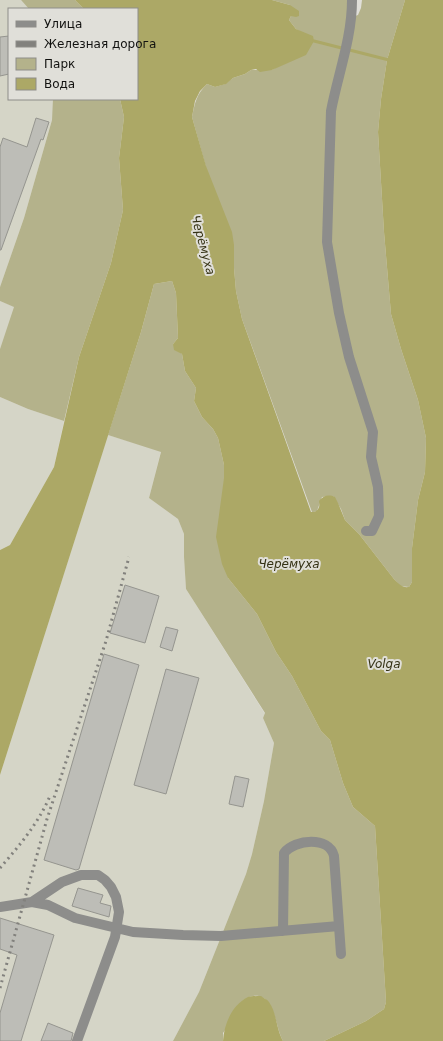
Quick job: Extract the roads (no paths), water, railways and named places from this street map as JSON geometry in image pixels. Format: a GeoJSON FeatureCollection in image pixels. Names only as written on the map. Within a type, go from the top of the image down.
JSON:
{"type":"FeatureCollection","features":[{"type":"Feature","properties":{"kind":"lane"},"geometry":{"type":"LineString","coordinates":[[352,0],[349,34],[331,111],[327,242],[338,306],[349,357],[373,432],[371,457],[378,487],[379,516],[372,531],[366,531]]}},
{"type":"Feature","properties":{"kind":"lane"},"geometry":{"type":"LineString","coordinates":[[283,932],[284,852],[293,846],[308,842],[322,843],[330,847],[333,851],[341,954]]}},
{"type":"Feature","properties":{"kind":"lane"},"geometry":{"type":"LineString","coordinates":[[32,902],[62,882],[81,875],[98,875],[105,880],[116,897],[119,912],[117,929],[111,951],[77,1041]]}},
{"type":"Feature","properties":{"kind":"lane"},"geometry":{"type":"LineString","coordinates":[[0,907],[32,902],[48,905],[75,918],[117,929],[133,932],[203,936],[283,932],[339,926]]}},
{"type":"Feature","properties":{"kind":"water"},"geometry":{"type":"Polygon","coordinates":[[[75,0],[272,0],[290,5],[299,11],[299,16],[291,16],[289,20],[296,29],[313,36],[314,41],[306,55],[272,70],[260,72],[256,69],[251,70],[245,74],[233,78],[226,84],[215,87],[207,84],[200,91],[195,101],[192,117],[206,166],[232,232],[236,291],[242,319],[311,512],[318,509],[319,501],[322,498],[326,496],[335,497],[345,520],[359,534],[394,579],[404,587],[409,587],[412,582],[412,548],[418,500],[425,472],[426,438],[418,400],[391,314],[378,132],[387,60],[405,0],[443,0],[443,1041],[324,1041],[366,1021],[384,1009],[386,1002],[375,826],[353,807],[343,783],[330,740],[321,731],[292,676],[276,652],[257,614],[228,578],[222,564],[216,537],[224,478],[224,465],[218,438],[213,429],[202,417],[194,401],[196,388],[185,371],[182,354],[174,350],[173,344],[178,338],[176,293],[172,281],[154,284],[141,332],[0,775],[0,550],[10,545],[54,467],[79,357],[111,263],[123,210],[119,158],[124,117],[120,100],[138,100],[138,8],[83,8],[75,0]]]}},
{"type":"Feature","properties":{"kind":"water"},"geometry":{"type":"Polygon","coordinates":[[[261,996],[272,1006],[283,1041],[223,1041],[227,1022],[237,1005],[248,997],[261,996]]]}},
{"type":"Feature","properties":{"kind":"waterway"},"geometry":{"type":"LineString","coordinates":[[314,41],[389,60]]}},
{"type":"Feature","properties":{"kind":"railway"},"geometry":{"type":"LineString","coordinates":[[0,988],[47,819],[106,641],[129,557]]}},
{"type":"Feature","properties":{"kind":"railway"},"geometry":{"type":"LineString","coordinates":[[0,868],[34,825],[50,796]]}},
{"type":"Feature","properties":{"kind":"water label","name":"Черёмуха"},"geometry":{"type":"Point","coordinates":[203,245]}},
{"type":"Feature","properties":{"kind":"water label","name":"Черёмуха"},"geometry":{"type":"Point","coordinates":[289,564]}},
{"type":"Feature","properties":{"kind":"water label","name":"Volga"},"geometry":{"type":"Point","coordinates":[384,664]}}]}
